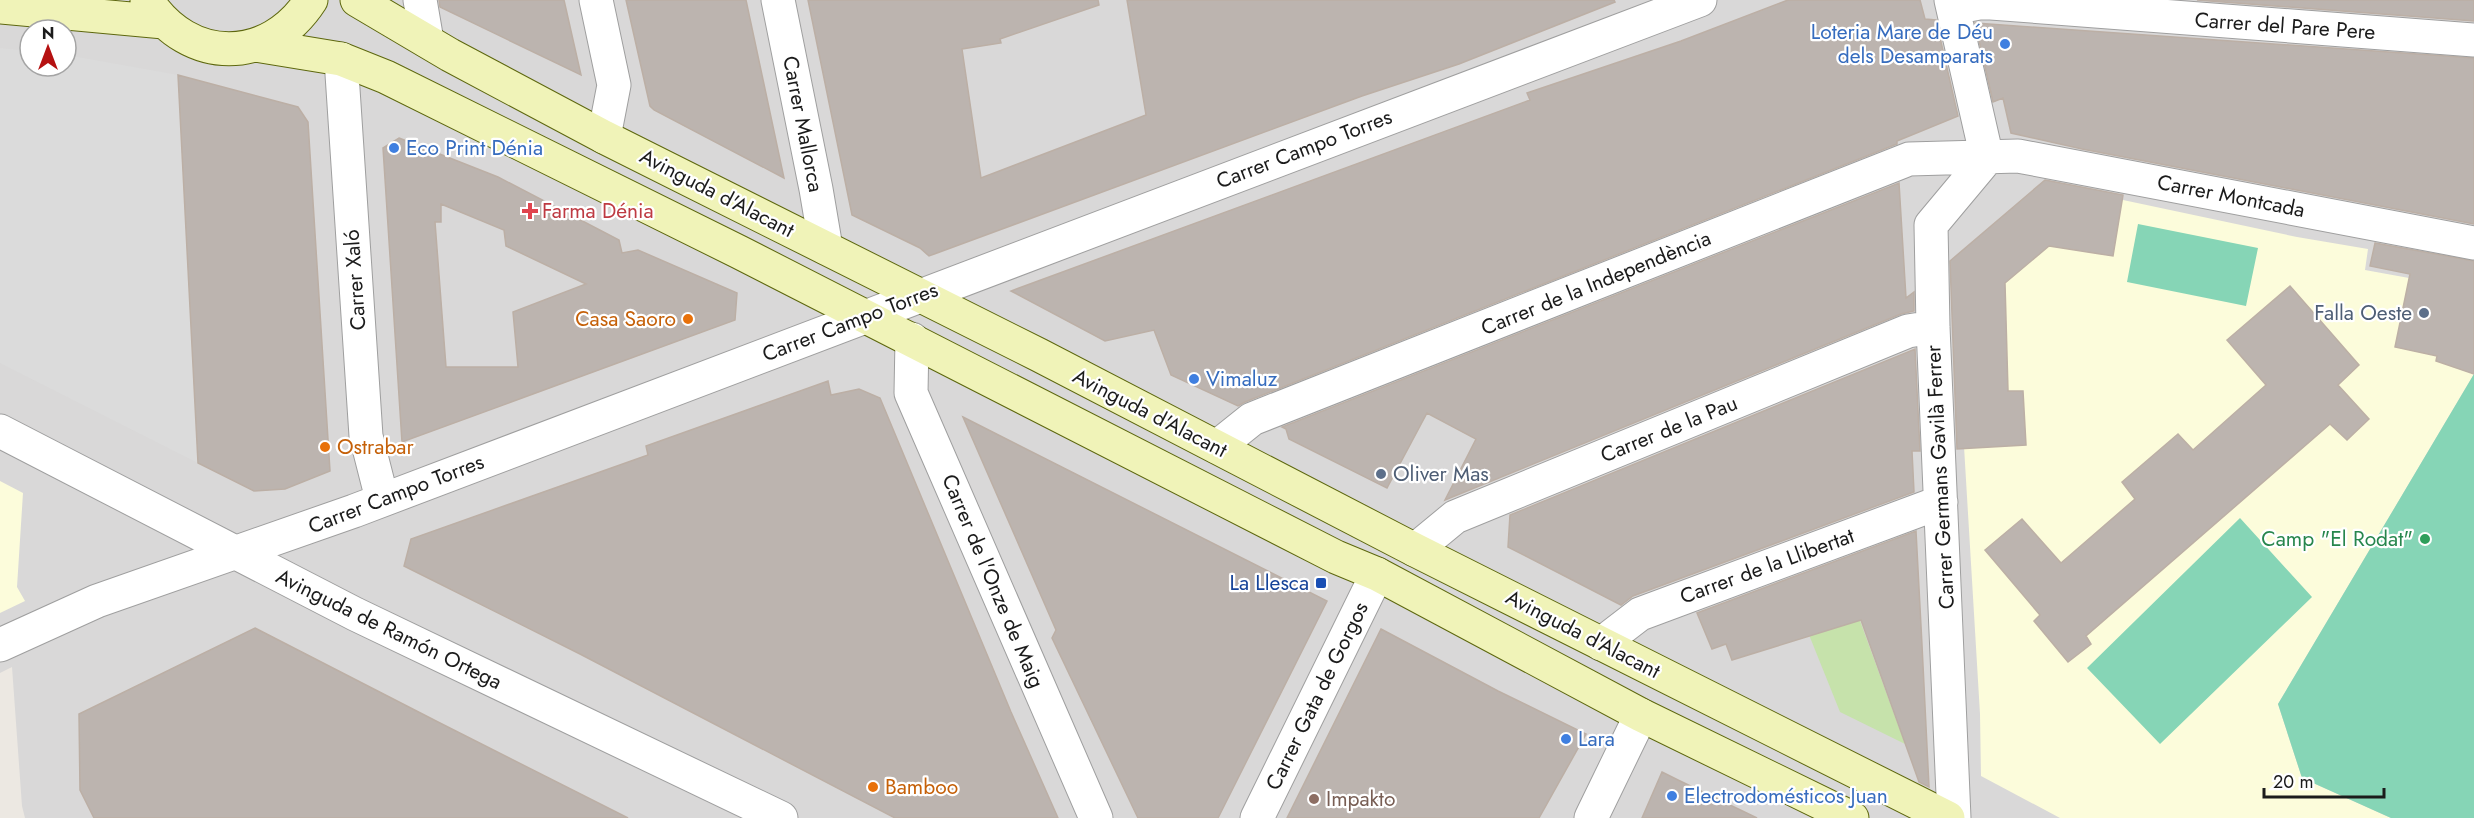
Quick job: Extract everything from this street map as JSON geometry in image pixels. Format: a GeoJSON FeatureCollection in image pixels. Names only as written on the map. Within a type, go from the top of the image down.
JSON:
{"type":"FeatureCollection","features":[{"type":"Feature","properties":{"kind":"main road"},"geometry":{"type":"LineString","coordinates":[[0,7],[155,11],[183,37],[207,46],[231,49],[256,45],[280,34],[300,17],[310,0]]}},
{"type":"Feature","properties":{"kind":"main road","name":"Avinguda d'Alacant"},"geometry":{"type":"LineString","coordinates":[[357,0],[427,41],[604,137],[1217,447],[1600,644],[1948,818]]}},
{"type":"Feature","properties":{"kind":"main road","name":"Avinguda d'Alacant"},"geometry":{"type":"LineString","coordinates":[[256,45],[341,59],[386,77],[479,122],[912,339],[1336,557],[1377,574],[1641,715],[1852,818]]}},
{"type":"Feature","properties":{"kind":"street"},"geometry":{"type":"LineString","coordinates":[[420,0],[427,41]]}},
{"type":"Feature","properties":{"kind":"street"},"geometry":{"type":"LineString","coordinates":[[596,0],[614,85],[604,137]]}},
{"type":"Feature","properties":{"kind":"street","name":"Carrer Mallorca"},"geometry":{"type":"LineString","coordinates":[[778,0],[826,248]]}},
{"type":"Feature","properties":{"kind":"street","name":"Carrer Campo Torres"},"geometry":{"type":"LineString","coordinates":[[0,645],[97,601],[236,553],[868,317],[1700,0]]}},
{"type":"Feature","properties":{"kind":"street","name":"Carrer del Pare Pere"},"geometry":{"type":"LineString","coordinates":[[1952,4],[1991,3],[2474,40]]}},
{"type":"Feature","properties":{"kind":"street"},"geometry":{"type":"LineString","coordinates":[[1952,4],[1987,158]]}},
{"type":"Feature","properties":{"kind":"street","name":"Carrer Xaló"},"geometry":{"type":"LineString","coordinates":[[341,59],[366,436],[382,499]]}},
{"type":"Feature","properties":{"kind":"street","name":"Carrer Montcada"},"geometry":{"type":"LineString","coordinates":[[1987,158],[2018,156],[2474,243]]}},
{"type":"Feature","properties":{"kind":"street","name":"Carrer Germans Gavilà Ferrer"},"geometry":{"type":"LineString","coordinates":[[1954,818],[1930,225],[1987,158]]}},
{"type":"Feature","properties":{"kind":"street","name":"Carrer de la Independència"},"geometry":{"type":"LineString","coordinates":[[1217,447],[1252,419],[1909,159],[1987,158]]}},
{"type":"Feature","properties":{"kind":"street","name":"Carrer de la Pau"},"geometry":{"type":"LineString","coordinates":[[1415,550],[1455,517],[1908,331],[1933,327]]}},
{"type":"Feature","properties":{"kind":"street","name":"Carrer de l'Onze de Maig"},"geometry":{"type":"LineString","coordinates":[[912,339],[911,393],[1096,818]]}},
{"type":"Feature","properties":{"kind":"street","name":"Avinguda de Ramón Ortega"},"geometry":{"type":"LineString","coordinates":[[0,431],[355,614],[782,818]]}},
{"type":"Feature","properties":{"kind":"street","name":"Carrer de la Llibertat"},"geometry":{"type":"LineString","coordinates":[[1600,644],[1640,614],[1941,502]]}},
{"type":"Feature","properties":{"kind":"street","name":"Carrer Gata de Gorgos"},"geometry":{"type":"LineString","coordinates":[[1257,818],[1377,574]]}},
{"type":"Feature","properties":{"kind":"street"},"geometry":{"type":"LineString","coordinates":[[1591,818],[1641,715]]}},
{"type":"Feature","properties":{"kind":"shaded area"},"geometry":{"type":"Polygon","coordinates":[[[0,0],[2474,0],[2474,818],[25,818],[22,806],[12,667],[0,673],[0,0]]]}},
{"type":"Feature","properties":{"kind":"shaded area"},"geometry":{"type":"Polygon","coordinates":[[[0,48],[18,50],[18,78],[78,78],[78,57],[178,75],[198,463],[0,363],[0,48]]]}},
{"type":"Feature","properties":{"kind":"shaded area"},"geometry":{"type":"Polygon","coordinates":[[[2036,188],[2123,200],[2297,237],[2368,249],[2365,270],[2409,278],[2395,347],[2437,356],[2436,361],[2474,374],[2278,704],[2302,778],[2391,818],[2060,818],[1981,776],[1980,714],[1958,346],[2036,188]]]}},
{"type":"Feature","properties":{"kind":"shaded area"},"geometry":{"type":"Polygon","coordinates":[[[0,481],[23,493],[17,587],[25,601],[0,613],[0,481]]]}},
{"type":"Feature","properties":{"kind":"green space"},"geometry":{"type":"Polygon","coordinates":[[[2138,224],[2258,248],[2246,306],[2127,282],[2138,224]]]}},
{"type":"Feature","properties":{"kind":"green space","name":"Camp \"El Rodat\""},"geometry":{"type":"Polygon","coordinates":[[[2474,374],[2474,818],[2391,818],[2302,778],[2278,704],[2474,374]]]}},
{"type":"Feature","properties":{"kind":"green space"},"geometry":{"type":"Polygon","coordinates":[[[2240,518],[2312,597],[2160,744],[2087,668],[2240,518]]]}},
{"type":"Feature","properties":{"kind":"green space"},"geometry":{"type":"Polygon","coordinates":[[[1840,566],[1905,744],[1840,712],[1789,585],[1840,566]]]}},
{"type":"Feature","properties":{"kind":"building"},"geometry":{"type":"Polygon","coordinates":[[[439,0],[564,0],[581,75],[440,7],[439,0]]]}},
{"type":"Feature","properties":{"kind":"building"},"geometry":{"type":"Polygon","coordinates":[[[626,0],[746,0],[784,178],[650,106],[626,0]]]}},
{"type":"Feature","properties":{"kind":"building"},"geometry":{"type":"Polygon","coordinates":[[[808,0],[1098,0],[1099,5],[1000,39],[1001,43],[962,49],[981,178],[1146,115],[1127,0],[1614,0],[1615,2],[1459,64],[1362,96],[929,256],[920,248],[852,215],[808,0]]]}},
{"type":"Feature","properties":{"kind":"building"},"geometry":{"type":"Polygon","coordinates":[[[1788,0],[1920,0],[1925,19],[1936,20],[1958,116],[1897,141],[1897,144],[1238,406],[1171,375],[1154,330],[1105,341],[1011,291],[1530,100],[1527,93],[1681,41],[1788,0]]]}},
{"type":"Feature","properties":{"kind":"building"},"geometry":{"type":"Polygon","coordinates":[[[2197,0],[2474,0],[2474,21],[2197,0]]]}},
{"type":"Feature","properties":{"kind":"building"},"geometry":{"type":"Polygon","coordinates":[[[1975,23],[2474,58],[2474,224],[2082,149],[2011,133],[2003,98],[1993,102],[1975,23]]]}},
{"type":"Feature","properties":{"kind":"building"},"geometry":{"type":"Polygon","coordinates":[[[178,75],[298,107],[308,122],[330,471],[285,489],[254,491],[198,463],[178,75]]]}},
{"type":"Feature","properties":{"kind":"building"},"geometry":{"type":"Polygon","coordinates":[[[399,138],[498,177],[619,240],[622,253],[638,250],[737,293],[735,320],[402,442],[383,148],[399,138]],[[441,204],[441,222],[435,222],[446,367],[518,367],[513,312],[586,284],[506,246],[504,230],[441,204]]]}},
{"type":"Feature","properties":{"kind":"building"},"geometry":{"type":"Polygon","coordinates":[[[2045,180],[2123,195],[2113,256],[2049,246],[2005,283],[2008,391],[2023,391],[2026,445],[1957,449],[1950,261],[2045,180]]]}},
{"type":"Feature","properties":{"kind":"building"},"geometry":{"type":"Polygon","coordinates":[[[1899,183],[1906,298],[1914,292],[1914,311],[1901,314],[1445,500],[1476,439],[1427,413],[1387,488],[1289,439],[1286,429],[1282,427],[1899,183]]]}},
{"type":"Feature","properties":{"kind":"building"},"geometry":{"type":"Polygon","coordinates":[[[2375,243],[2474,261],[2474,374],[2436,361],[2437,356],[2395,347],[2410,274],[2370,266],[2375,243]]]}},
{"type":"Feature","properties":{"kind":"building"},"geometry":{"type":"Polygon","coordinates":[[[2290,286],[2359,365],[2338,385],[2369,419],[2347,440],[2330,424],[2086,636],[2091,644],[2068,662],[2034,621],[2040,615],[1985,550],[2022,519],[2061,563],[2135,499],[2122,482],[2178,434],[2193,450],[2266,385],[2227,340],[2290,286]]]}},
{"type":"Feature","properties":{"kind":"building"},"geometry":{"type":"Polygon","coordinates":[[[1915,349],[1920,451],[1912,451],[1914,492],[1633,596],[1621,605],[1508,547],[1510,515],[1915,349]]]}},
{"type":"Feature","properties":{"kind":"building"},"geometry":{"type":"Polygon","coordinates":[[[828,381],[831,395],[859,389],[880,398],[1011,712],[1058,818],[895,818],[580,654],[404,566],[411,539],[648,455],[646,446],[828,381]]]}},
{"type":"Feature","properties":{"kind":"building"},"geometry":{"type":"Polygon","coordinates":[[[963,417],[1327,601],[1218,818],[1138,818],[1052,638],[1056,630],[963,417]]]}},
{"type":"Feature","properties":{"kind":"building"},"geometry":{"type":"Polygon","coordinates":[[[1916,531],[1929,787],[1919,782],[1861,620],[1732,660],[1726,644],[1712,649],[1697,613],[1916,531]]]}},
{"type":"Feature","properties":{"kind":"building"},"geometry":{"type":"Polygon","coordinates":[[[255,628],[628,818],[94,818],[80,790],[79,714],[255,628]]]}},
{"type":"Feature","properties":{"kind":"building"},"geometry":{"type":"Polygon","coordinates":[[[1381,629],[1498,691],[1586,734],[1539,818],[1287,818],[1381,629]]]}},
{"type":"Feature","properties":{"kind":"building"},"geometry":{"type":"Polygon","coordinates":[[[1662,772],[1678,780],[1757,818],[1642,818],[1662,772]]]}},
{"type":"Feature","properties":{"kind":"place","name":"Loteria Mare de Déu dels Desamparats"},"geometry":{"type":"Point","coordinates":[2005,44]}},
{"type":"Feature","properties":{"kind":"place","name":"Eco Print Dénia"},"geometry":{"type":"Point","coordinates":[394,148]}},
{"type":"Feature","properties":{"kind":"place","name":"Farma Dénia"},"geometry":{"type":"Point","coordinates":[530,211]}},
{"type":"Feature","properties":{"kind":"place","name":"Falla Oeste"},"geometry":{"type":"Point","coordinates":[2424,313]}},
{"type":"Feature","properties":{"kind":"place","name":"Casa Saoro"},"geometry":{"type":"Point","coordinates":[688,319]}},
{"type":"Feature","properties":{"kind":"place","name":"Vimaluz"},"geometry":{"type":"Point","coordinates":[1194,379]}},
{"type":"Feature","properties":{"kind":"place","name":"Ostrabar"},"geometry":{"type":"Point","coordinates":[325,447]}},
{"type":"Feature","properties":{"kind":"place","name":"Oliver Mas"},"geometry":{"type":"Point","coordinates":[1381,474]}},
{"type":"Feature","properties":{"kind":"place","name":"Camp \"El Rodat\""},"geometry":{"type":"Point","coordinates":[2425,539]}},
{"type":"Feature","properties":{"kind":"place","name":"La Llesca"},"geometry":{"type":"Point","coordinates":[1321,583]}},
{"type":"Feature","properties":{"kind":"place","name":"Lara"},"geometry":{"type":"Point","coordinates":[1566,739]}},
{"type":"Feature","properties":{"kind":"place","name":"Bamboo"},"geometry":{"type":"Point","coordinates":[873,787]}},
{"type":"Feature","properties":{"kind":"place","name":"Electrodomésticos Juan"},"geometry":{"type":"Point","coordinates":[1672,796]}},
{"type":"Feature","properties":{"kind":"place","name":"Impakto"},"geometry":{"type":"Point","coordinates":[1314,799]}}]}
